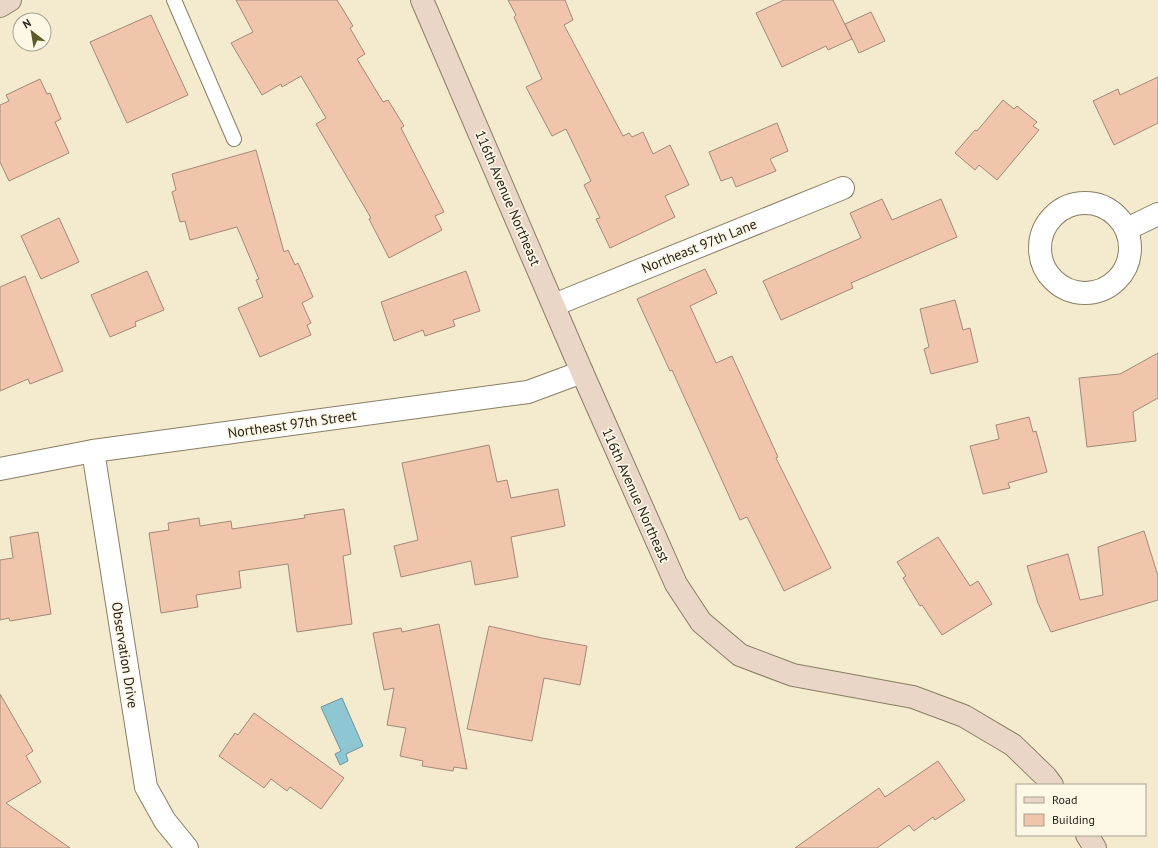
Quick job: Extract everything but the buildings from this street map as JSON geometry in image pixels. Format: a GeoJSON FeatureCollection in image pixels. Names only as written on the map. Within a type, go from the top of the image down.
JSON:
{"type":"FeatureCollection","features":[{"type":"Feature","properties":{"kind":"street"},"geometry":{"type":"LineString","coordinates":[[0,6],[10,0]]}},
{"type":"Feature","properties":{"kind":"street","name":"116th Avenue Northeast"},"geometry":{"type":"LineString","coordinates":[[422,0],[582,372],[676,584],[701,622],[740,655],[793,675],[913,697],[964,716],[1013,745],[1051,784]]}},
{"type":"Feature","properties":{"kind":"street","name":"Northeast 97th Lane"},"geometry":{"type":"LineString","coordinates":[[554,305],[843,188]]}},
{"type":"Feature","properties":{"kind":"street"},"geometry":{"type":"LineString","coordinates":[[1080,202],[1094,203],[1108,208],[1119,217],[1127,229],[1131,242],[1130,256],[1125,270],[1116,281],[1105,289],[1091,292],[1076,292],[1063,287],[1052,279],[1044,267],[1040,253],[1041,239],[1046,225],[1054,214],[1066,206],[1080,202]]}},
{"type":"Feature","properties":{"kind":"street"},"geometry":{"type":"LineString","coordinates":[[1127,229],[1158,214]]}},
{"type":"Feature","properties":{"kind":"street","name":"Northeast 97th Street"},"geometry":{"type":"LineString","coordinates":[[0,469],[93,451],[528,392],[582,372]]}},
{"type":"Feature","properties":{"kind":"street","name":"Observation Drive"},"geometry":{"type":"LineString","coordinates":[[93,451],[146,786],[165,821],[187,848]]}},
{"type":"Feature","properties":{"kind":"street"},"geometry":{"type":"LineString","coordinates":[[1088,836],[1095,848]]}},
{"type":"Feature","properties":{"kind":"lane"},"geometry":{"type":"LineString","coordinates":[[174,0],[234,139]]}},
{"type":"Feature","properties":{"kind":"water"},"geometry":{"type":"Polygon","coordinates":[[[342,698],[363,746],[346,754],[348,761],[340,765],[335,754],[341,751],[321,707],[342,698]]]}}]}
